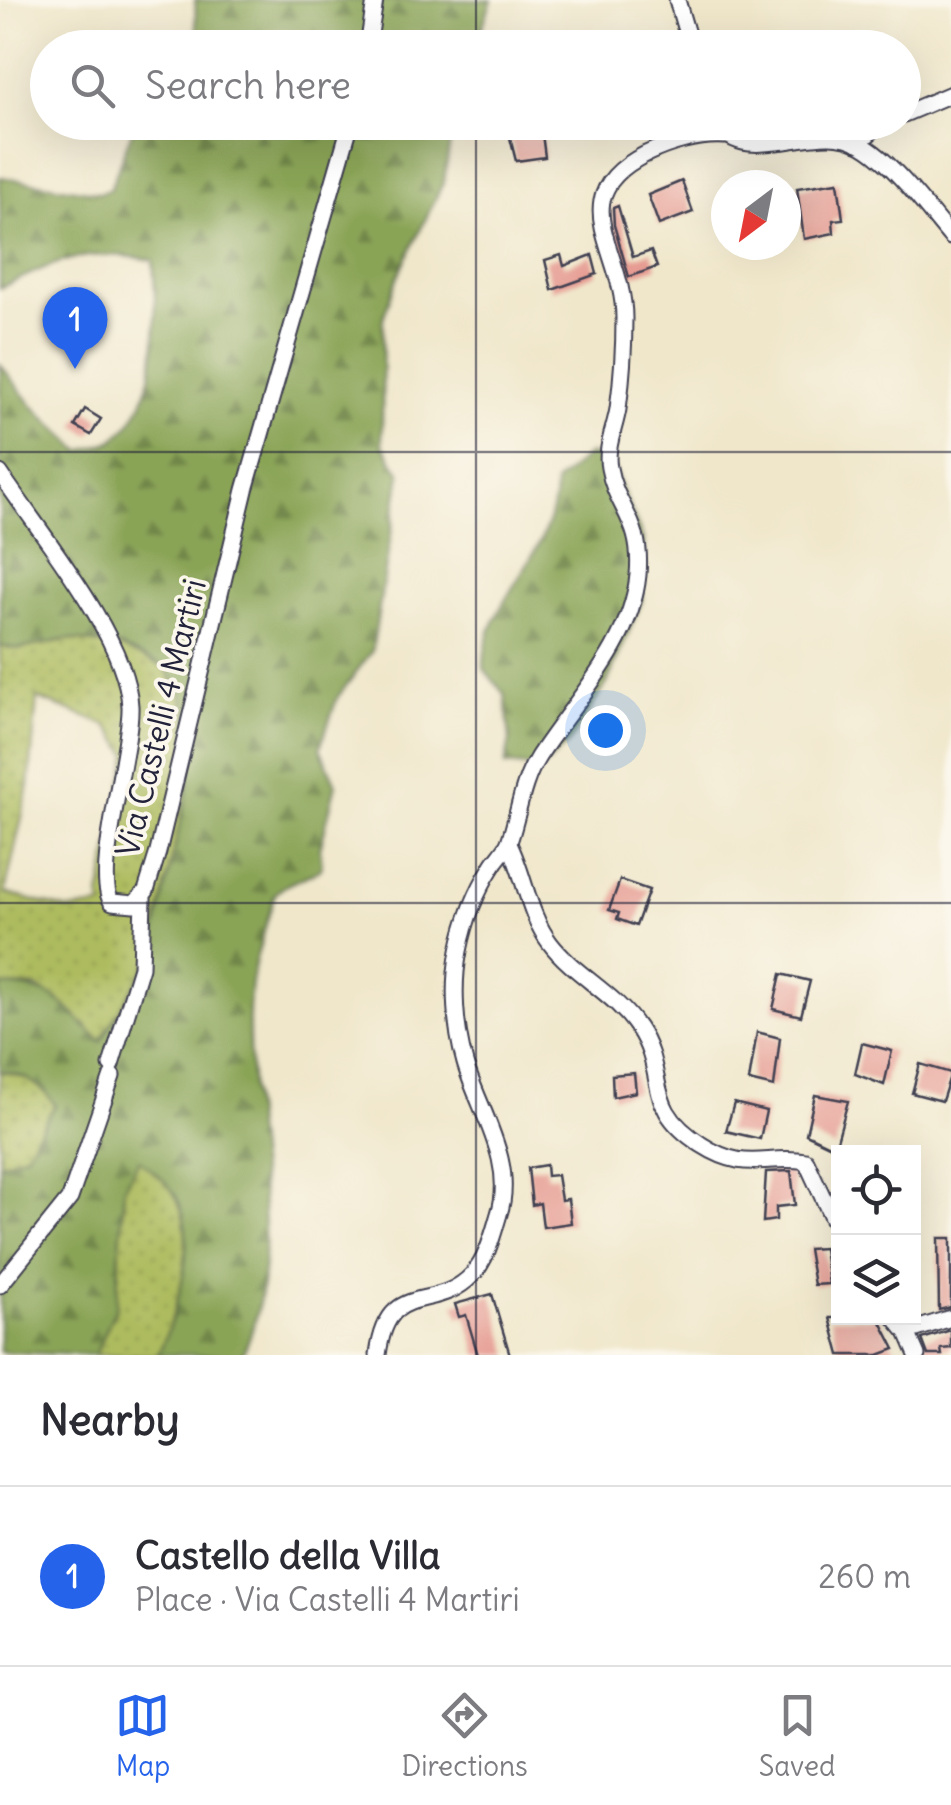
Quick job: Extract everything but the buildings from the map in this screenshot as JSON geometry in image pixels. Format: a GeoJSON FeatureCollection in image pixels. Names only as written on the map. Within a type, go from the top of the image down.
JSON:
{"type":"FeatureCollection","features":[{"type":"Feature","properties":{"kind":"street"},"geometry":{"type":"LineString","coordinates":[[371,30],[375,0]]}},
{"type":"Feature","properties":{"kind":"street"},"geometry":{"type":"LineString","coordinates":[[677,0],[686,30]]}},
{"type":"Feature","properties":{"kind":"street"},"geometry":{"type":"LineString","coordinates":[[921,107],[951,94]]}},
{"type":"Feature","properties":{"kind":"street","name":"Via Castelli 4 Martiri"},"geometry":{"type":"LineString","coordinates":[[0,473],[123,664],[130,730],[103,882],[108,898],[120,905],[143,898],[177,779],[244,490],[347,140]]}},
{"type":"Feature","properties":{"kind":"street"},"geometry":{"type":"LineString","coordinates":[[378,1355],[390,1315],[399,1304],[460,1284],[473,1275],[500,1211],[504,1182],[499,1149],[461,1048],[456,976],[473,904],[509,844],[531,770],[625,629],[638,580],[635,529],[608,464],[618,407],[624,317],[600,206],[604,187],[621,168],[660,148],[691,140]]}},
{"type":"Feature","properties":{"kind":"street"},"geometry":{"type":"LineString","coordinates":[[745,140],[789,140]]}},
{"type":"Feature","properties":{"kind":"street"},"geometry":{"type":"LineString","coordinates":[[849,140],[886,166],[951,237]]}},
{"type":"Feature","properties":{"kind":"street"},"geometry":{"type":"LineString","coordinates":[[858,143],[861,140]]}},
{"type":"Feature","properties":{"kind":"street"},"geometry":{"type":"LineString","coordinates":[[509,844],[549,942],[616,1003],[640,1031],[652,1060],[659,1103],[671,1119],[705,1147],[732,1159],[760,1164],[806,1161],[831,1218]]}},
{"type":"Feature","properties":{"kind":"street"},"geometry":{"type":"LineString","coordinates":[[0,1286],[70,1198],[141,967],[143,898]]}},
{"type":"Feature","properties":{"kind":"street"},"geometry":{"type":"LineString","coordinates":[[908,1332],[951,1318]]}},
{"type":"Feature","properties":{"kind":"street"},"geometry":{"type":"LineString","coordinates":[[902,1325],[917,1355]]}},
{"type":"Feature","properties":{"kind":"green space"},"geometry":{"type":"Polygon","coordinates":[[[195,0],[492,0],[481,30],[196,30],[195,0]]]}},
{"type":"Feature","properties":{"kind":"green space"},"geometry":{"type":"Polygon","coordinates":[[[129,140],[450,140],[444,181],[398,276],[383,318],[382,444],[401,474],[372,651],[337,698],[320,748],[336,784],[320,849],[322,867],[274,896],[253,973],[249,1042],[264,1253],[255,1322],[242,1355],[158,1355],[179,1296],[186,1231],[174,1193],[139,1160],[124,1187],[116,1307],[95,1355],[0,1352],[0,1164],[26,1154],[55,1105],[32,1081],[0,1071],[0,986],[48,994],[101,1041],[149,962],[189,784],[190,724],[181,692],[165,667],[120,647],[69,639],[19,649],[0,646],[0,364],[33,406],[81,451],[114,440],[132,420],[150,378],[155,330],[153,260],[108,255],[73,259],[0,288],[0,177],[100,193],[110,189],[129,140]]]}},
{"type":"Feature","properties":{"kind":"green space"},"geometry":{"type":"Polygon","coordinates":[[[589,454],[610,461],[644,541],[642,601],[606,685],[569,743],[542,768],[505,765],[510,740],[505,695],[484,669],[486,644],[494,621],[544,532],[555,483],[589,454]]]}},
{"type":"Feature","properties":{"kind":"green space"},"geometry":{"type":"Polygon","coordinates":[[[69,639],[120,647],[165,667],[181,692],[190,724],[189,784],[149,962],[100,1042],[37,987],[0,986],[0,646],[19,649],[69,639]],[[37,698],[29,786],[5,893],[69,910],[102,906],[100,896],[128,754],[108,726],[37,698]]]}},
{"type":"Feature","properties":{"kind":"green space"},"geometry":{"type":"Polygon","coordinates":[[[0,1072],[32,1081],[55,1105],[25,1155],[0,1164],[0,1072]]]}},
{"type":"Feature","properties":{"kind":"green space"},"geometry":{"type":"Polygon","coordinates":[[[139,1159],[170,1188],[182,1211],[186,1252],[179,1297],[158,1355],[95,1355],[116,1307],[124,1187],[139,1159]]]}},
{"type":"Feature","properties":{"kind":"place","name":"Castello della Villa"},"geometry":{"type":"Point","coordinates":[75,369]}}]}
